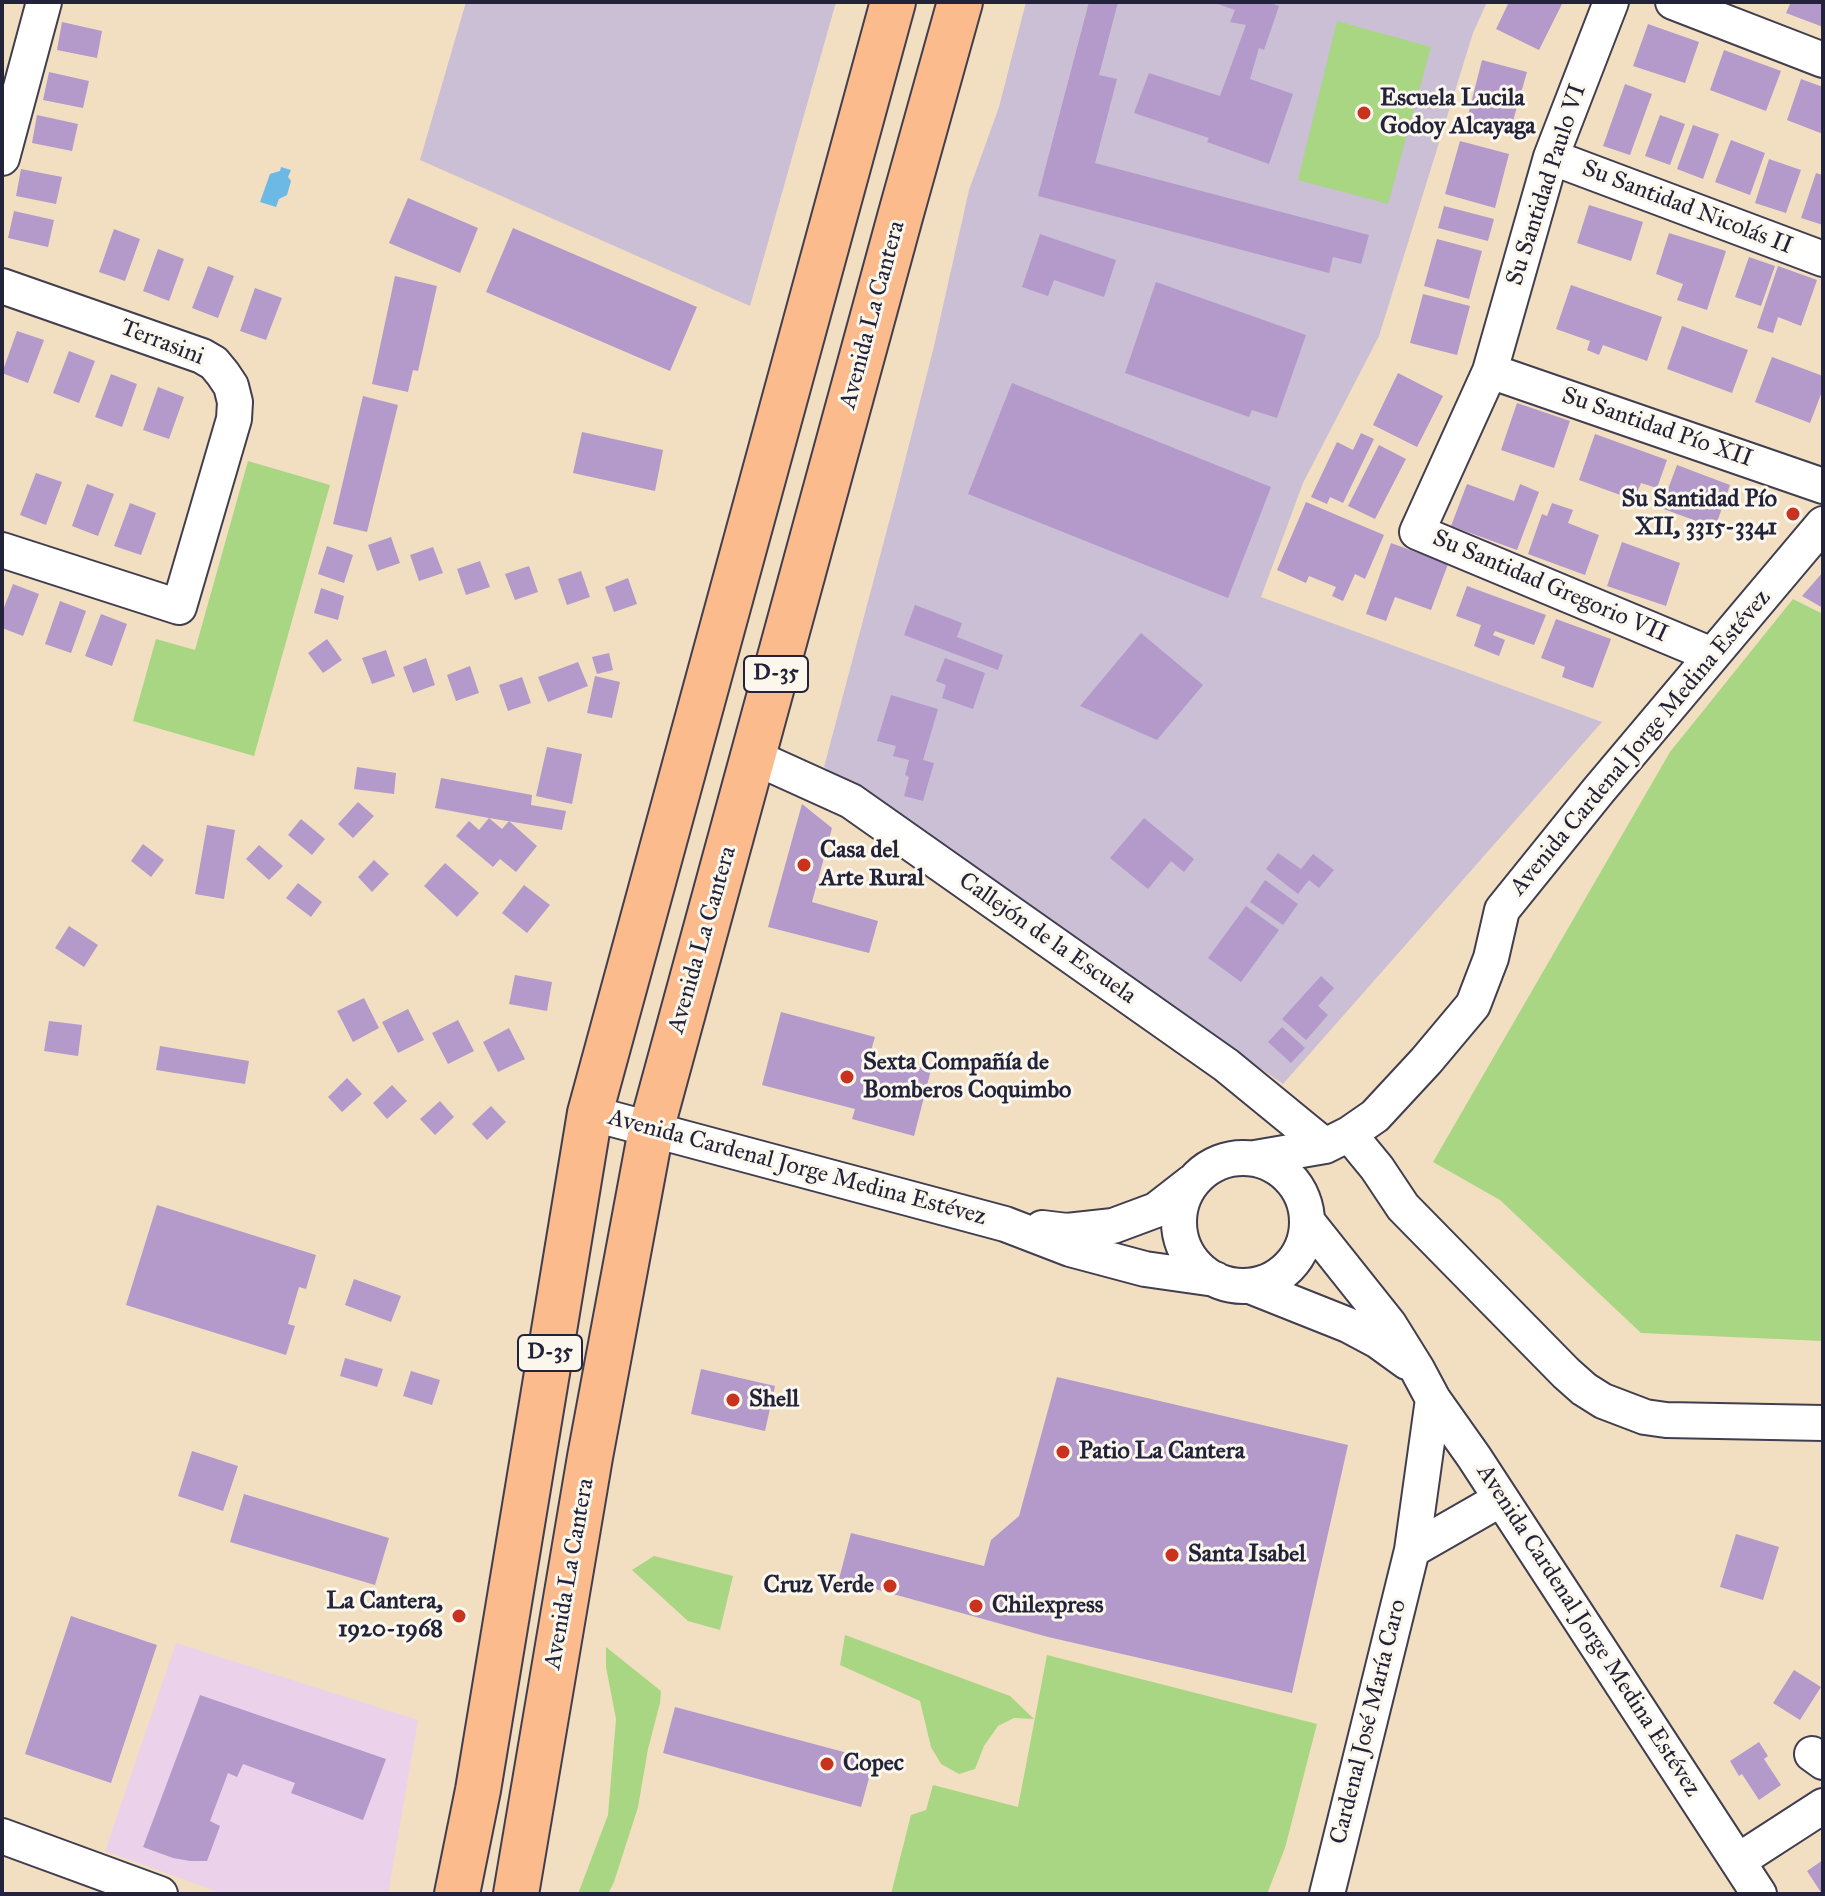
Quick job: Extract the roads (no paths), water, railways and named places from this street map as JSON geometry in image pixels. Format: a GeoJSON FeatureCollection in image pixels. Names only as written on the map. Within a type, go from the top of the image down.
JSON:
{"type":"FeatureCollection","features":[{"type":"Feature","properties":{"kind":"highway","name":"D-35"},"geometry":{"type":"LineString","coordinates":[[457,1894],[478,1790],[590,1113],[893,2]]}},
{"type":"Feature","properties":{"kind":"highway","name":"Avenida La Cantera"},"geometry":{"type":"LineString","coordinates":[[516,1894],[590,1457],[651,1130],[960,2]]}},
{"type":"Feature","properties":{"kind":"street"},"geometry":{"type":"LineString","coordinates":[[2,158],[44,2]]}},
{"type":"Feature","properties":{"kind":"street","name":"Su Santidad Paulo VI"},"geometry":{"type":"LineString","coordinates":[[1490,371],[1551,157],[1611,2]]}},
{"type":"Feature","properties":{"kind":"street"},"geometry":{"type":"LineString","coordinates":[[1673,2],[1823,60]]}},
{"type":"Feature","properties":{"kind":"street","name":"Su Santidad Nicolás II"},"geometry":{"type":"LineString","coordinates":[[1551,157],[1823,259]]}},
{"type":"Feature","properties":{"kind":"street","name":"Terrasini"},"geometry":{"type":"LineString","coordinates":[[2,286],[202,356],[214,363],[223,374],[231,386],[235,402],[234,419],[179,607],[2,550]]}},
{"type":"Feature","properties":{"kind":"street","name":"Su Santidad Pío XII"},"geometry":{"type":"LineString","coordinates":[[1490,371],[1823,486]]}},
{"type":"Feature","properties":{"kind":"street","name":"Su Santidad Gregorio VII"},"geometry":{"type":"LineString","coordinates":[[1490,371],[1417,532],[1712,655]]}},
{"type":"Feature","properties":{"kind":"street","name":"Avenida Cardenal Jorge Medina Estévez"},"geometry":{"type":"LineString","coordinates":[[1005,1224],[1067,1231],[1113,1226],[1156,1210],[1206,1169],[1221,1161],[1238,1157],[1255,1158],[1337,1140],[1375,1116],[1473,1005],[1491,958],[1502,910],[1823,524]]}},
{"type":"Feature","properties":{"kind":"street","name":"Callejón de la Escuela"},"geometry":{"type":"LineString","coordinates":[[754,757],[851,801],[1377,1168],[1403,1207],[1566,1373],[1603,1401],[1634,1414],[1666,1420],[1823,1423]]}},
{"type":"Feature","properties":{"kind":"street","name":"Avenida Cardenal Jorge Medina Estévez"},"geometry":{"type":"LineString","coordinates":[[590,1113],[1005,1224],[1070,1249],[1145,1269],[1215,1279],[1238,1286],[1268,1281],[1284,1271],[1297,1257],[1305,1240],[1305,1209],[1337,1140]]}},
{"type":"Feature","properties":{"kind":"street","name":"Avenida Cardenal Jorge Medina Estévez"},"geometry":{"type":"LineString","coordinates":[[1255,1158],[1275,1166],[1291,1179],[1305,1209],[1389,1324],[1433,1399],[1759,1894]]}},
{"type":"Feature","properties":{"kind":"street"},"geometry":{"type":"LineString","coordinates":[[1193,1181],[1182,1201],[1179,1223],[1184,1246],[1196,1265],[1215,1279]]}},
{"type":"Feature","properties":{"kind":"street","name":"Avenida Cardenal Jorge Medina Estévez"},"geometry":{"type":"LineString","coordinates":[[1250,1286],[1348,1325],[1378,1341],[1417,1369]]}},
{"type":"Feature","properties":{"kind":"street","name":"Cardenal José María Caro"},"geometry":{"type":"LineString","coordinates":[[1327,1894],[1412,1550],[1433,1399]]}},
{"type":"Feature","properties":{"kind":"street"},"geometry":{"type":"LineString","coordinates":[[1412,1550],[1501,1499]]}},
{"type":"Feature","properties":{"kind":"street"},"geometry":{"type":"LineString","coordinates":[[1738,1861],[1823,1806]]}},
{"type":"Feature","properties":{"kind":"street"},"geometry":{"type":"LineString","coordinates":[[2,1836],[160,1894]]}},
{"type":"Feature","properties":{"kind":"water"},"geometry":{"type":"Polygon","coordinates":[[[281,167],[291,170],[287,195],[279,199],[276,207],[260,202],[270,174],[280,171],[281,167]]]}},
{"type":"Feature","properties":{"kind":"place","name":"Escuela Lucila Godoy Alcayaga"},"geometry":{"type":"Point","coordinates":[1364,113]}},
{"type":"Feature","properties":{"kind":"place","name":"Su Santidad Pío XII, 3315-3341"},"geometry":{"type":"Point","coordinates":[1793,514]}},
{"type":"Feature","properties":{"kind":"place","name":"Casa del Arte Rural"},"geometry":{"type":"Point","coordinates":[804,865]}},
{"type":"Feature","properties":{"kind":"place","name":"Sexta Compañía de Bomberos Coquimbo"},"geometry":{"type":"Point","coordinates":[847,1077]}},
{"type":"Feature","properties":{"kind":"place","name":"Shell"},"geometry":{"type":"Point","coordinates":[733,1400]}},
{"type":"Feature","properties":{"kind":"place","name":"Patio La Cantera"},"geometry":{"type":"Point","coordinates":[1063,1452]}},
{"type":"Feature","properties":{"kind":"place","name":"Santa Isabel"},"geometry":{"type":"Point","coordinates":[1172,1555]}},
{"type":"Feature","properties":{"kind":"place","name":"Cruz Verde"},"geometry":{"type":"Point","coordinates":[890,1586]}},
{"type":"Feature","properties":{"kind":"place","name":"Chilexpress"},"geometry":{"type":"Point","coordinates":[976,1606]}},
{"type":"Feature","properties":{"kind":"place","name":"La Cantera, 1920-1968"},"geometry":{"type":"Point","coordinates":[459,1616]}},
{"type":"Feature","properties":{"kind":"place","name":"Copec"},"geometry":{"type":"Point","coordinates":[827,1764]}}]}
